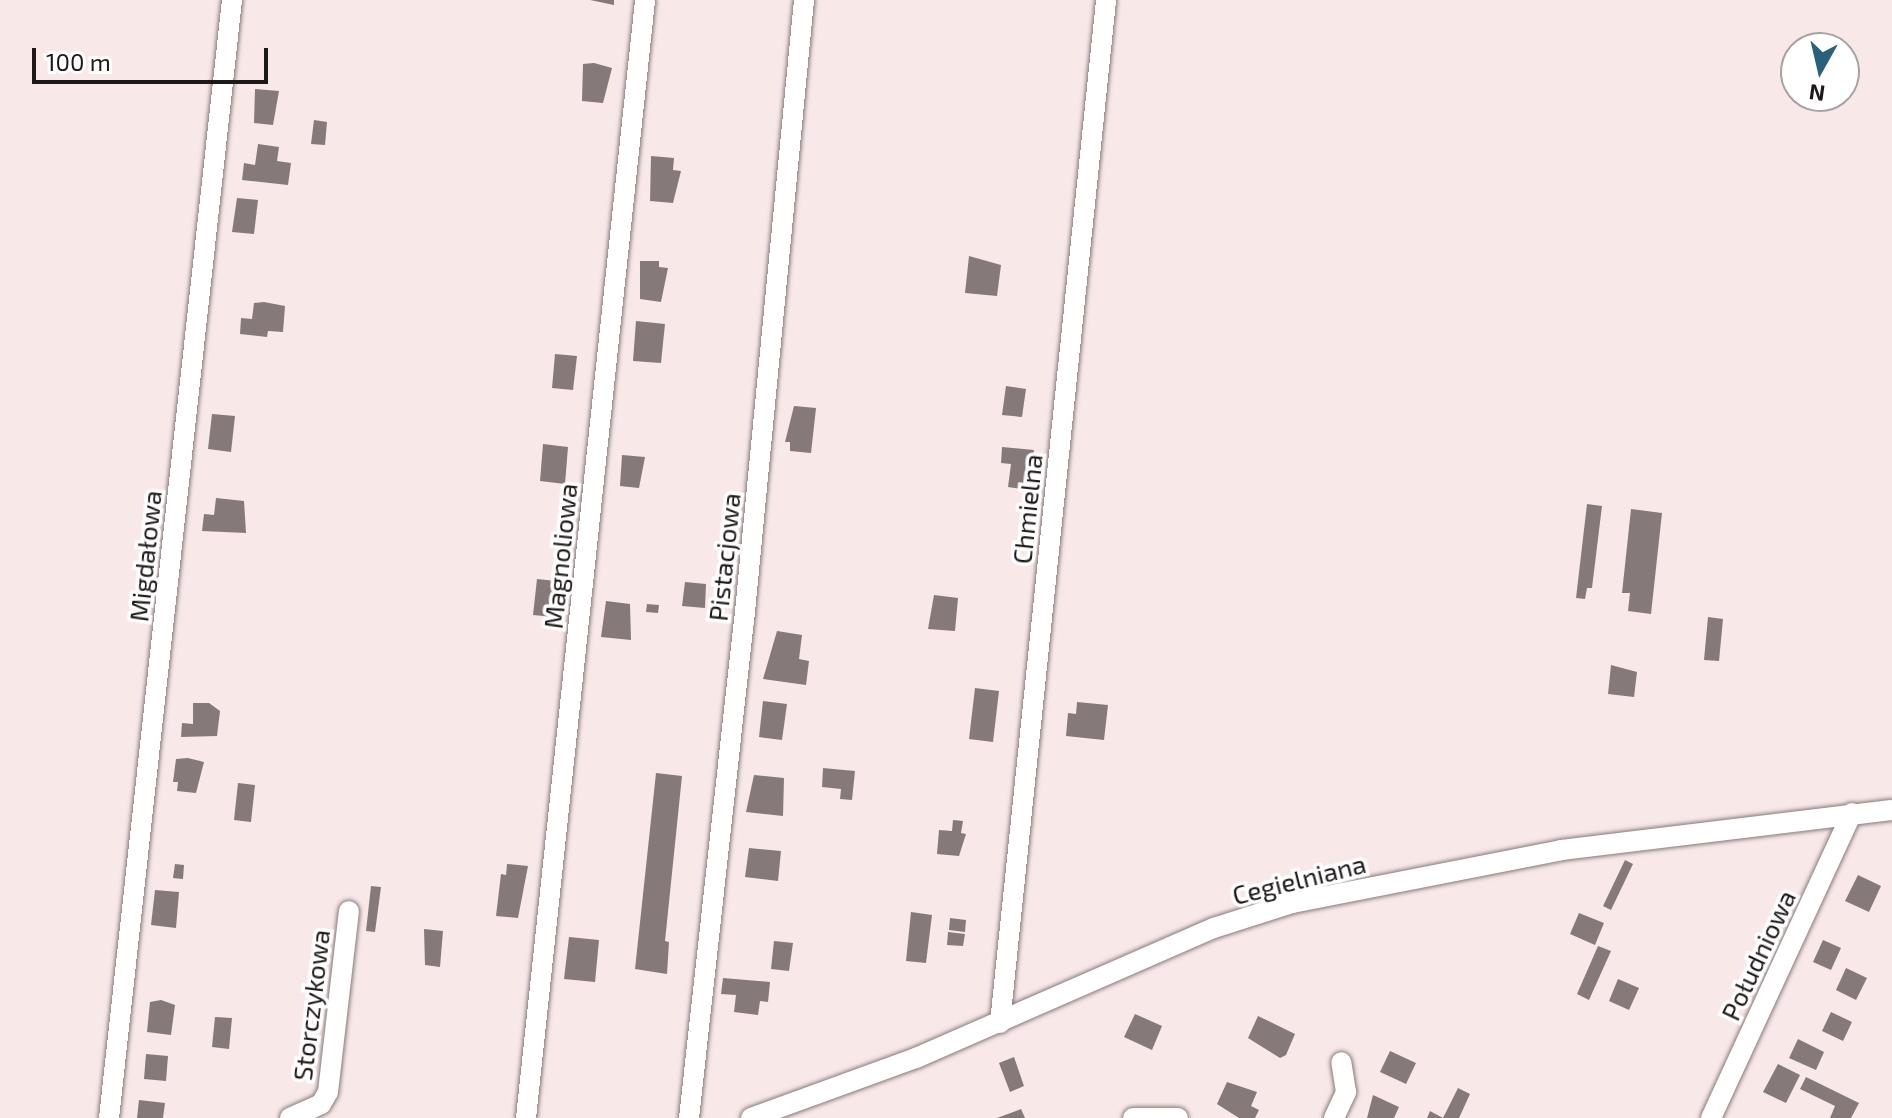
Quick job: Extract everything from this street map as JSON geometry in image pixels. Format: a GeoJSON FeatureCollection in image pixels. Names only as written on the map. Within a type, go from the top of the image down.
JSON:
{"type":"FeatureCollection","features":[{"type":"Feature","properties":{"kind":"street","name":"Migdałowa"},"geometry":{"type":"LineString","coordinates":[[109,1118],[232,0]]}},
{"type":"Feature","properties":{"kind":"street","name":"Magnoliowa"},"geometry":{"type":"LineString","coordinates":[[526,1118],[645,0]]}},
{"type":"Feature","properties":{"kind":"street","name":"Pistacjowa"},"geometry":{"type":"LineString","coordinates":[[689,1118],[744,622],[804,0]]}},
{"type":"Feature","properties":{"kind":"street","name":"Chmielna"},"geometry":{"type":"LineString","coordinates":[[1000,1023],[1106,0]]}},
{"type":"Feature","properties":{"kind":"street","name":"Cegielniana"},"geometry":{"type":"LineString","coordinates":[[751,1118],[1000,1023],[1214,928],[1292,903],[1561,850],[1892,810]]}},
{"type":"Feature","properties":{"kind":"street","name":"Południowa"},"geometry":{"type":"LineString","coordinates":[[1711,1118],[1852,813]]}},
{"type":"Feature","properties":{"kind":"street","name":"Storczykowa"},"geometry":{"type":"LineString","coordinates":[[290,1118],[321,1104],[331,1080],[349,911]]}},
{"type":"Feature","properties":{"kind":"street"},"geometry":{"type":"LineString","coordinates":[[1334,1118],[1346,1092],[1341,1062]]}},
{"type":"Feature","properties":{"kind":"street"},"geometry":{"type":"LineString","coordinates":[[1133,1118],[1178,1118]]}},
{"type":"Feature","properties":{"kind":"building"},"geometry":{"type":"Polygon","coordinates":[[[590,0],[614,0],[614,5],[590,0]]]}},
{"type":"Feature","properties":{"kind":"building"},"geometry":{"type":"Polygon","coordinates":[[[594,63],[612,68],[603,103],[582,101],[583,64],[594,63]]]}},
{"type":"Feature","properties":{"kind":"building"},"geometry":{"type":"Polygon","coordinates":[[[255,89],[279,91],[273,125],[254,123],[255,89]]]}},
{"type":"Feature","properties":{"kind":"building"},"geometry":{"type":"Polygon","coordinates":[[[314,120],[327,122],[325,145],[311,144],[314,120]]]}},
{"type":"Feature","properties":{"kind":"building"},"geometry":{"type":"Polygon","coordinates":[[[258,144],[279,147],[277,161],[291,163],[288,185],[242,180],[244,163],[255,165],[258,144]]]}},
{"type":"Feature","properties":{"kind":"building"},"geometry":{"type":"Polygon","coordinates":[[[651,156],[674,158],[673,170],[681,171],[673,203],[650,201],[651,156]]]}},
{"type":"Feature","properties":{"kind":"building"},"geometry":{"type":"Polygon","coordinates":[[[237,198],[258,200],[254,234],[232,232],[237,198]]]}},
{"type":"Feature","properties":{"kind":"building"},"geometry":{"type":"Polygon","coordinates":[[[969,256],[1001,265],[997,296],[965,293],[969,256]]]}},
{"type":"Feature","properties":{"kind":"building"},"geometry":{"type":"Polygon","coordinates":[[[640,261],[659,261],[659,267],[668,268],[661,302],[640,299],[640,261]]]}},
{"type":"Feature","properties":{"kind":"building"},"geometry":{"type":"Polygon","coordinates":[[[254,303],[285,306],[283,332],[268,331],[267,337],[240,334],[241,318],[252,319],[254,303]]]}},
{"type":"Feature","properties":{"kind":"building"},"geometry":{"type":"Polygon","coordinates":[[[636,321],[665,324],[661,363],[633,361],[636,321]]]}},
{"type":"Feature","properties":{"kind":"building"},"geometry":{"type":"Polygon","coordinates":[[[555,354],[577,356],[573,390],[552,388],[555,354]]]}},
{"type":"Feature","properties":{"kind":"building"},"geometry":{"type":"Polygon","coordinates":[[[1006,386],[1026,389],[1022,417],[1002,415],[1006,386]]]}},
{"type":"Feature","properties":{"kind":"building"},"geometry":{"type":"Polygon","coordinates":[[[794,406],[816,408],[811,453],[790,451],[790,442],[785,442],[794,406]]]}},
{"type":"Feature","properties":{"kind":"building"},"geometry":{"type":"Polygon","coordinates":[[[212,414],[235,416],[231,452],[208,449],[212,414]]]}},
{"type":"Feature","properties":{"kind":"building"},"geometry":{"type":"Polygon","coordinates":[[[543,444],[568,447],[565,484],[540,481],[543,444]]]}},
{"type":"Feature","properties":{"kind":"building"},"geometry":{"type":"Polygon","coordinates":[[[1002,447],[1034,450],[1027,490],[1008,487],[1011,464],[1001,463],[1002,447]]]}},
{"type":"Feature","properties":{"kind":"building"},"geometry":{"type":"Polygon","coordinates":[[[622,455],[645,457],[639,488],[620,486],[622,455]]]}},
{"type":"Feature","properties":{"kind":"building"},"geometry":{"type":"Polygon","coordinates":[[[216,498],[244,501],[246,533],[202,531],[204,514],[214,515],[216,498]]]}},
{"type":"Feature","properties":{"kind":"building"},"geometry":{"type":"Polygon","coordinates":[[[1587,504],[1602,506],[1592,588],[1587,588],[1585,599],[1576,598],[1587,504]]]}},
{"type":"Feature","properties":{"kind":"building"},"geometry":{"type":"Polygon","coordinates":[[[1631,509],[1662,513],[1651,614],[1628,611],[1630,593],[1622,593],[1631,509]]]}},
{"type":"Feature","properties":{"kind":"building"},"geometry":{"type":"Polygon","coordinates":[[[537,579],[556,581],[554,617],[533,615],[537,579]]]}},
{"type":"Feature","properties":{"kind":"building"},"geometry":{"type":"Polygon","coordinates":[[[685,582],[706,584],[705,608],[682,606],[685,582]]]}},
{"type":"Feature","properties":{"kind":"building"},"geometry":{"type":"Polygon","coordinates":[[[934,595],[958,598],[955,631],[928,629],[934,595]]]}},
{"type":"Feature","properties":{"kind":"building"},"geometry":{"type":"Polygon","coordinates":[[[606,601],[630,604],[631,640],[601,637],[606,601]]]}},
{"type":"Feature","properties":{"kind":"building"},"geometry":{"type":"Polygon","coordinates":[[[647,604],[659,605],[658,613],[646,612],[647,604]]]}},
{"type":"Feature","properties":{"kind":"building"},"geometry":{"type":"Polygon","coordinates":[[[1708,617],[1723,619],[1719,661],[1704,660],[1708,617]]]}},
{"type":"Feature","properties":{"kind":"building"},"geometry":{"type":"Polygon","coordinates":[[[777,631],[802,635],[799,659],[809,661],[806,685],[763,679],[777,631]]]}},
{"type":"Feature","properties":{"kind":"building"},"geometry":{"type":"Polygon","coordinates":[[[1611,665],[1637,672],[1634,697],[1608,694],[1611,665]]]}},
{"type":"Feature","properties":{"kind":"building"},"geometry":{"type":"Polygon","coordinates":[[[975,688],[999,691],[993,742],[969,739],[975,688]]]}},
{"type":"Feature","properties":{"kind":"building"},"geometry":{"type":"Polygon","coordinates":[[[763,701],[787,704],[782,740],[759,737],[763,701]]]}},
{"type":"Feature","properties":{"kind":"building"},"geometry":{"type":"Polygon","coordinates":[[[1077,702],[1108,705],[1104,740],[1066,736],[1068,713],[1076,714],[1077,702]]]}},
{"type":"Feature","properties":{"kind":"building"},"geometry":{"type":"Polygon","coordinates":[[[193,703],[209,703],[220,711],[217,736],[181,737],[182,723],[193,724],[193,703]]]}},
{"type":"Feature","properties":{"kind":"building"},"geometry":{"type":"Polygon","coordinates":[[[176,759],[204,762],[196,793],[177,791],[178,782],[173,782],[176,759]]]}},
{"type":"Feature","properties":{"kind":"building"},"geometry":{"type":"Polygon","coordinates":[[[823,768],[855,771],[852,800],[840,799],[841,789],[822,787],[823,768]]]}},
{"type":"Feature","properties":{"kind":"building"},"geometry":{"type":"Polygon","coordinates":[[[656,773],[682,776],[665,941],[669,942],[667,974],[635,969],[656,773]]]}},
{"type":"Feature","properties":{"kind":"building"},"geometry":{"type":"Polygon","coordinates":[[[754,775],[784,778],[783,816],[746,812],[754,775]]]}},
{"type":"Feature","properties":{"kind":"building"},"geometry":{"type":"Polygon","coordinates":[[[238,783],[255,785],[251,822],[234,820],[238,783]]]}},
{"type":"Feature","properties":{"kind":"building"},"geometry":{"type":"Polygon","coordinates":[[[953,820],[963,821],[961,833],[966,834],[959,856],[937,854],[939,830],[952,831],[953,820]]]}},
{"type":"Feature","properties":{"kind":"building"},"geometry":{"type":"Polygon","coordinates":[[[749,848],[781,851],[778,881],[745,877],[749,848]]]}},
{"type":"Feature","properties":{"kind":"building"},"geometry":{"type":"Polygon","coordinates":[[[1625,860],[1633,864],[1611,910],[1603,906],[1625,860]]]}},
{"type":"Feature","properties":{"kind":"building"},"geometry":{"type":"Polygon","coordinates":[[[175,864],[184,865],[183,879],[173,878],[175,864]]]}},
{"type":"Feature","properties":{"kind":"building"},"geometry":{"type":"Polygon","coordinates":[[[507,864],[528,866],[518,918],[496,916],[501,874],[506,875],[507,864]]]}},
{"type":"Feature","properties":{"kind":"building"},"geometry":{"type":"Polygon","coordinates":[[[1858,875],[1881,886],[1869,912],[1845,901],[1858,875]]]}},
{"type":"Feature","properties":{"kind":"building"},"geometry":{"type":"Polygon","coordinates":[[[371,886],[381,887],[375,932],[366,931],[371,886]]]}},
{"type":"Feature","properties":{"kind":"building"},"geometry":{"type":"Polygon","coordinates":[[[155,890],[179,892],[176,928],[151,925],[155,890]]]}},
{"type":"Feature","properties":{"kind":"building"},"geometry":{"type":"Polygon","coordinates":[[[911,912],[932,915],[926,963],[906,961],[911,912]]]}},
{"type":"Feature","properties":{"kind":"building"},"geometry":{"type":"Polygon","coordinates":[[[1579,913],[1604,923],[1595,945],[1570,934],[1579,913]]]}},
{"type":"Feature","properties":{"kind":"building"},"geometry":{"type":"Polygon","coordinates":[[[950,918],[966,920],[965,932],[949,930],[950,918]]]}},
{"type":"Feature","properties":{"kind":"building"},"geometry":{"type":"Polygon","coordinates":[[[424,929],[443,931],[440,967],[425,965],[424,929]]]}},
{"type":"Feature","properties":{"kind":"building"},"geometry":{"type":"Polygon","coordinates":[[[948,932],[965,934],[963,946],[947,945],[948,932]]]}},
{"type":"Feature","properties":{"kind":"building"},"geometry":{"type":"Polygon","coordinates":[[[569,937],[599,940],[595,982],[564,979],[569,937]]]}},
{"type":"Feature","properties":{"kind":"building"},"geometry":{"type":"Polygon","coordinates":[[[1823,940],[1841,948],[1831,970],[1813,962],[1823,940]]]}},
{"type":"Feature","properties":{"kind":"building"},"geometry":{"type":"Polygon","coordinates":[[[774,941],[793,943],[789,971],[771,969],[774,941]]]}},
{"type":"Feature","properties":{"kind":"building"},"geometry":{"type":"Polygon","coordinates":[[[1598,946],[1611,951],[1589,1000],[1577,994],[1598,946]]]}},
{"type":"Feature","properties":{"kind":"building"},"geometry":{"type":"Polygon","coordinates":[[[1846,968],[1867,978],[1856,1000],[1836,990],[1846,968]]]}},
{"type":"Feature","properties":{"kind":"building"},"geometry":{"type":"Polygon","coordinates":[[[723,978],[770,982],[768,1002],[760,1001],[758,1015],[734,1012],[736,995],[721,994],[723,978]]]}},
{"type":"Feature","properties":{"kind":"building"},"geometry":{"type":"Polygon","coordinates":[[[1618,979],[1639,988],[1629,1010],[1609,1001],[1618,979]]]}},
{"type":"Feature","properties":{"kind":"building"},"geometry":{"type":"Polygon","coordinates":[[[161,1000],[175,1005],[171,1035],[147,1032],[150,1002],[161,1000]]]}},
{"type":"Feature","properties":{"kind":"building"},"geometry":{"type":"Polygon","coordinates":[[[1831,1012],[1852,1022],[1843,1041],[1822,1031],[1831,1012]]]}},
{"type":"Feature","properties":{"kind":"building"},"geometry":{"type":"Polygon","coordinates":[[[1135,1014],[1162,1026],[1152,1050],[1124,1037],[1135,1014]]]}},
{"type":"Feature","properties":{"kind":"building"},"geometry":{"type":"Polygon","coordinates":[[[1258,1016],[1295,1034],[1286,1055],[1280,1058],[1248,1038],[1258,1016]]]}},
{"type":"Feature","properties":{"kind":"building"},"geometry":{"type":"Polygon","coordinates":[[[215,1017],[232,1018],[229,1049],[212,1047],[215,1017]]]}},
{"type":"Feature","properties":{"kind":"building"},"geometry":{"type":"Polygon","coordinates":[[[1798,1039],[1824,1052],[1816,1070],[1789,1058],[1798,1039]]]}},
{"type":"Feature","properties":{"kind":"building"},"geometry":{"type":"Polygon","coordinates":[[[1390,1051],[1416,1063],[1406,1084],[1380,1072],[1390,1051]]]}},
{"type":"Feature","properties":{"kind":"building"},"geometry":{"type":"Polygon","coordinates":[[[146,1054],[168,1056],[166,1081],[144,1079],[146,1054]]]}},
{"type":"Feature","properties":{"kind":"building"},"geometry":{"type":"Polygon","coordinates":[[[1014,1057],[1024,1086],[1010,1092],[999,1063],[1014,1057]]]}},
{"type":"Feature","properties":{"kind":"building"},"geometry":{"type":"Polygon","coordinates":[[[1778,1064],[1800,1075],[1786,1103],[1763,1092],[1778,1064]]]}},
{"type":"Feature","properties":{"kind":"building"},"geometry":{"type":"Polygon","coordinates":[[[1806,1077],[1859,1103],[1851,1118],[1830,1118],[1835,1106],[1800,1089],[1806,1077]]]}},
{"type":"Feature","properties":{"kind":"building"},"geometry":{"type":"Polygon","coordinates":[[[1227,1082],[1257,1092],[1251,1106],[1259,1110],[1255,1118],[1239,1118],[1217,1104],[1227,1082]]]}},
{"type":"Feature","properties":{"kind":"building"},"geometry":{"type":"Polygon","coordinates":[[[1458,1088],[1470,1094],[1459,1118],[1443,1118],[1458,1088]]]}},
{"type":"Feature","properties":{"kind":"building"},"geometry":{"type":"Polygon","coordinates":[[[1373,1095],[1399,1107],[1394,1118],[1367,1118],[1373,1095]]]}},
{"type":"Feature","properties":{"kind":"building"},"geometry":{"type":"Polygon","coordinates":[[[139,1100],[165,1103],[163,1118],[137,1118],[139,1100]]]}},
{"type":"Feature","properties":{"kind":"building"},"geometry":{"type":"Polygon","coordinates":[[[1021,1109],[1025,1118],[997,1118],[1021,1109]]]}},
{"type":"Feature","properties":{"kind":"building"},"geometry":{"type":"Polygon","coordinates":[[[1430,1111],[1443,1118],[1427,1118],[1430,1111]]]}}]}
